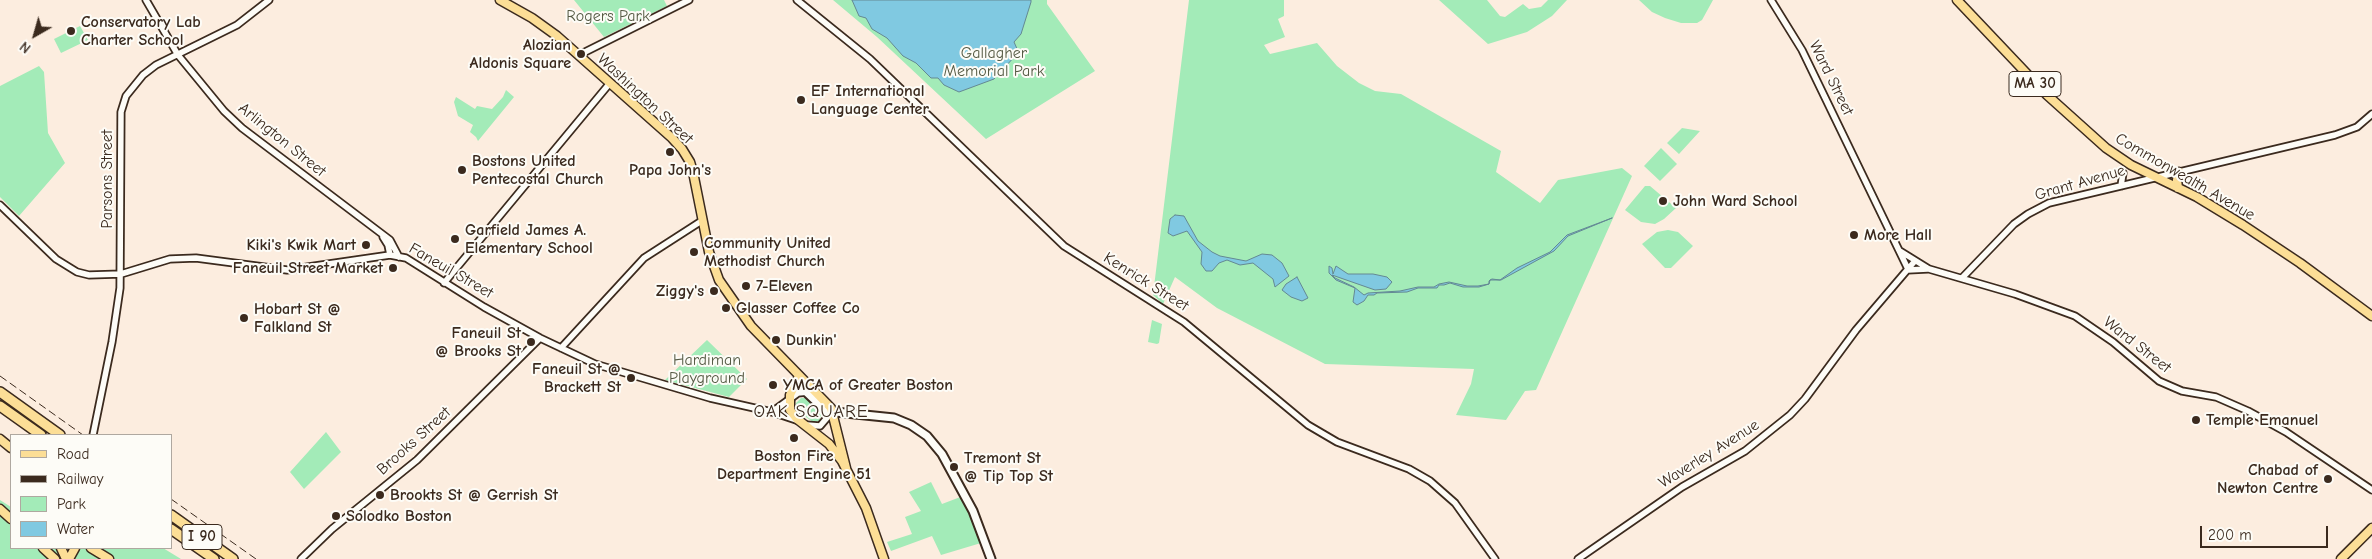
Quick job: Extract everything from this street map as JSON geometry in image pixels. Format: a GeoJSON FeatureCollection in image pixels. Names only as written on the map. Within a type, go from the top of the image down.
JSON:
{"type":"FeatureCollection","features":[{"type":"Feature","properties":{"kind":"highway"},"geometry":{"type":"LineString","coordinates":[[0,392],[59,434]]}},
{"type":"Feature","properties":{"kind":"highway"},"geometry":{"type":"LineString","coordinates":[[0,406],[40,434]]}},
{"type":"Feature","properties":{"kind":"highway","name":"I 90"},"geometry":{"type":"LineString","coordinates":[[172,516],[233,559]]}},
{"type":"Feature","properties":{"kind":"highway","name":"I 90"},"geometry":{"type":"LineString","coordinates":[[172,530],[214,559]]}},
{"type":"Feature","properties":{"kind":"main road","name":"Washington Street"},"geometry":{"type":"LineString","coordinates":[[500,0],[545,27],[672,138],[689,159],[696,184],[713,269],[725,291],[747,322],[822,397],[832,412],[846,468]]}},
{"type":"Feature","properties":{"kind":"main road","name":"Commonwealth Avenue"},"geometry":{"type":"LineString","coordinates":[[1957,0],[2025,74],[2113,154],[2204,201],[2280,249],[2372,316]]}},
{"type":"Feature","properties":{"kind":"main road"},"geometry":{"type":"LineString","coordinates":[[2178,188],[2179,172]]}},
{"type":"Feature","properties":{"kind":"main road","name":"Washington Street"},"geometry":{"type":"LineString","coordinates":[[799,376],[806,391],[824,410],[832,412]]}},
{"type":"Feature","properties":{"kind":"main road"},"geometry":{"type":"LineString","coordinates":[[799,376],[789,398],[792,413],[802,423]]}},
{"type":"Feature","properties":{"kind":"main road"},"geometry":{"type":"LineString","coordinates":[[832,412],[873,414],[894,418],[912,425],[928,436],[942,454],[973,510],[991,559]]}},
{"type":"Feature","properties":{"kind":"main road","name":"Faneuil Street"},"geometry":{"type":"LineString","coordinates":[[802,423],[832,446],[846,468]]}},
{"type":"Feature","properties":{"kind":"main road"},"geometry":{"type":"LineString","coordinates":[[822,438],[830,439],[836,432]]}},
{"type":"Feature","properties":{"kind":"main road"},"geometry":{"type":"LineString","coordinates":[[846,468],[866,508],[884,559]]}},
{"type":"Feature","properties":{"kind":"main road"},"geometry":{"type":"LineString","coordinates":[[0,509],[10,519]]}},
{"type":"Feature","properties":{"kind":"main road"},"geometry":{"type":"LineString","coordinates":[[2342,559],[2372,528]]}},
{"type":"Feature","properties":{"kind":"main road"},"geometry":{"type":"LineString","coordinates":[[44,549],[55,559]]}},
{"type":"Feature","properties":{"kind":"main road"},"geometry":{"type":"LineString","coordinates":[[93,549],[110,559]]}},
{"type":"Feature","properties":{"kind":"main road"},"geometry":{"type":"LineString","coordinates":[[100,549],[110,559]]}},
{"type":"Feature","properties":{"kind":"street","name":"Arlington Street"},"geometry":{"type":"LineString","coordinates":[[146,0],[178,55],[224,111],[242,128],[393,244],[399,257]]}},
{"type":"Feature","properties":{"kind":"street","name":"Parsons Street"},"geometry":{"type":"LineString","coordinates":[[93,434],[115,322],[121,274],[121,112],[126,96],[143,75],[178,55],[237,26],[269,0]]}},
{"type":"Feature","properties":{"kind":"street"},"geometry":{"type":"LineString","coordinates":[[578,55],[689,0]]}},
{"type":"Feature","properties":{"kind":"street","name":"Kenrick Street"},"geometry":{"type":"LineString","coordinates":[[797,0],[870,60],[1064,246],[1184,322],[1308,425],[1337,442],[1409,469],[1430,481],[1455,502],[1494,559]]}},
{"type":"Feature","properties":{"kind":"street","name":"Ward Street"},"geometry":{"type":"LineString","coordinates":[[1771,0],[1792,31],[1884,224],[1900,251],[1908,270],[1929,269]]}},
{"type":"Feature","properties":{"kind":"street"},"geometry":{"type":"LineString","coordinates":[[444,283],[610,83]]}},
{"type":"Feature","properties":{"kind":"street","name":"Grant Avenue"},"geometry":{"type":"LineString","coordinates":[[1962,278],[2006,231],[2028,214],[2049,203],[2335,135],[2357,127],[2372,114]]}},
{"type":"Feature","properties":{"kind":"street"},"geometry":{"type":"LineString","coordinates":[[2121,186],[2122,173]]}},
{"type":"Feature","properties":{"kind":"street","name":"Faneuil Street"},"geometry":{"type":"LineString","coordinates":[[0,205],[67,267],[89,275],[121,274],[170,259],[196,258],[287,270],[390,255],[406,258],[444,283],[540,338],[616,371],[717,400],[772,412],[802,423]]}},
{"type":"Feature","properties":{"kind":"street"},"geometry":{"type":"LineString","coordinates":[[561,348],[644,258],[703,220]]}},
{"type":"Feature","properties":{"kind":"street"},"geometry":{"type":"LineString","coordinates":[[383,237],[390,255]]}},
{"type":"Feature","properties":{"kind":"street","name":"Ward Street"},"geometry":{"type":"LineString","coordinates":[[1900,251],[1914,262],[1929,269],[1962,278],[2075,316],[2113,342],[2159,381],[2182,391],[2216,397],[2248,411],[2286,432],[2372,490]]}},
{"type":"Feature","properties":{"kind":"street","name":"Waverley Avenue"},"geometry":{"type":"LineString","coordinates":[[1578,559],[1682,487],[1745,451],[1790,415],[1805,399],[1856,330],[1914,262]]}},
{"type":"Feature","properties":{"kind":"street","name":"Brooks Street"},"geometry":{"type":"LineString","coordinates":[[301,559],[331,530],[417,460],[540,338]]}},
{"type":"Feature","properties":{"kind":"street"},"geometry":{"type":"LineString","coordinates":[[772,412],[789,398],[806,391],[822,397]]}},
{"type":"Feature","properties":{"kind":"street"},"geometry":{"type":"LineString","coordinates":[[802,423],[813,427],[820,426],[832,412]]}},
{"type":"Feature","properties":{"kind":"green space","name":"Rogers Park"},"geometry":{"type":"Polygon","coordinates":[[[574,0],[664,0],[667,6],[604,37],[574,0]]]}},
{"type":"Feature","properties":{"kind":"green space","name":"Gallagher Memorial Park"},"geometry":{"type":"Polygon","coordinates":[[[833,0],[1047,0],[1047,4],[1095,71],[986,139],[877,37],[833,0]]]}},
{"type":"Feature","properties":{"kind":"green space"},"geometry":{"type":"Polygon","coordinates":[[[1189,0],[1284,0],[1284,16],[1278,19],[1285,37],[1264,45],[1270,54],[1317,43],[1337,66],[1359,83],[1375,91],[1401,94],[1501,151],[1496,172],[1540,203],[1558,180],[1622,168],[1632,176],[1536,390],[1525,391],[1506,420],[1456,415],[1471,384],[1474,369],[1325,364],[1217,308],[1175,277],[1163,304],[1153,295],[1189,0]]]}},
{"type":"Feature","properties":{"kind":"green space"},"geometry":{"type":"Polygon","coordinates":[[[1439,0],[1487,0],[1500,16],[1505,17],[1523,4],[1529,9],[1541,7],[1548,0],[1567,0],[1552,16],[1527,32],[1488,44],[1439,0]]]}},
{"type":"Feature","properties":{"kind":"green space"},"geometry":{"type":"Polygon","coordinates":[[[1639,0],[1713,0],[1702,20],[1697,23],[1681,23],[1652,12],[1639,0]]]}},
{"type":"Feature","properties":{"kind":"green space"},"geometry":{"type":"Polygon","coordinates":[[[80,26],[88,40],[61,53],[54,39],[80,26]]]}},
{"type":"Feature","properties":{"kind":"green space"},"geometry":{"type":"Polygon","coordinates":[[[39,66],[44,72],[48,133],[65,163],[19,216],[0,197],[0,86],[39,66]]]}},
{"type":"Feature","properties":{"kind":"green space"},"geometry":{"type":"Polygon","coordinates":[[[506,90],[514,97],[478,141],[470,132],[473,125],[458,116],[454,102],[456,97],[475,109],[477,106],[492,109],[503,97],[506,90]]]}},
{"type":"Feature","properties":{"kind":"green space"},"geometry":{"type":"Polygon","coordinates":[[[1682,128],[1700,131],[1679,154],[1667,143],[1682,128]]]}},
{"type":"Feature","properties":{"kind":"green space"},"geometry":{"type":"Polygon","coordinates":[[[1661,148],[1677,164],[1660,181],[1644,166],[1661,148]]]}},
{"type":"Feature","properties":{"kind":"green space"},"geometry":{"type":"Polygon","coordinates":[[[1645,186],[1650,186],[1676,208],[1655,224],[1641,222],[1625,210],[1645,186]]]}},
{"type":"Feature","properties":{"kind":"green space"},"geometry":{"type":"Polygon","coordinates":[[[1668,230],[1678,232],[1693,246],[1671,268],[1665,268],[1642,244],[1657,232],[1668,230]]]}},
{"type":"Feature","properties":{"kind":"green space"},"geometry":{"type":"Polygon","coordinates":[[[1152,320],[1162,324],[1159,343],[1157,344],[1148,342],[1152,320]]]}},
{"type":"Feature","properties":{"kind":"green space","name":"Hardiman Playground"},"geometry":{"type":"Polygon","coordinates":[[[707,340],[747,379],[729,397],[665,380],[707,340]]]}},
{"type":"Feature","properties":{"kind":"green space","name":"OAK SQUARE"},"geometry":{"type":"Polygon","coordinates":[[[801,398],[806,398],[822,413],[819,421],[813,422],[796,410],[796,403],[801,398]]]}},
{"type":"Feature","properties":{"kind":"green space"},"geometry":{"type":"Polygon","coordinates":[[[326,432],[341,452],[304,489],[290,472],[326,432]]]}},
{"type":"Feature","properties":{"kind":"green space"},"geometry":{"type":"Polygon","coordinates":[[[931,482],[942,504],[963,496],[981,543],[941,555],[932,536],[891,551],[887,542],[912,534],[905,517],[921,511],[909,492],[931,482]]]}},
{"type":"Feature","properties":{"kind":"green space"},"geometry":{"type":"Polygon","coordinates":[[[0,500],[10,506],[10,549],[165,549],[181,559],[0,559],[0,500]]]}},
{"type":"Feature","properties":{"kind":"water"},"geometry":{"type":"Polygon","coordinates":[[[852,0],[1031,0],[1031,2],[1021,34],[1014,42],[1018,51],[1016,55],[994,79],[959,92],[944,85],[938,78],[931,78],[916,63],[903,56],[887,38],[872,29],[866,18],[859,16],[852,0]]]}},
{"type":"Feature","properties":{"kind":"water"},"geometry":{"type":"Polygon","coordinates":[[[1175,215],[1184,216],[1198,241],[1212,252],[1220,256],[1246,261],[1262,254],[1272,255],[1282,263],[1289,276],[1275,287],[1273,279],[1253,263],[1240,265],[1227,260],[1219,263],[1212,271],[1206,271],[1201,264],[1202,252],[1187,231],[1173,236],[1168,233],[1170,219],[1175,215]]]}},
{"type":"Feature","properties":{"kind":"water"},"geometry":{"type":"Polygon","coordinates":[[[1612,218],[1568,236],[1554,251],[1500,280],[1517,268],[1550,252],[1567,235],[1612,218]]]}},
{"type":"Feature","properties":{"kind":"water"},"geometry":{"type":"Polygon","coordinates":[[[1329,266],[1332,268],[1333,274],[1336,266],[1348,274],[1373,274],[1387,277],[1392,282],[1386,289],[1375,290],[1332,275],[1354,287],[1364,295],[1368,293],[1400,291],[1418,287],[1434,287],[1439,284],[1449,282],[1467,286],[1489,284],[1479,287],[1463,287],[1450,283],[1439,285],[1437,288],[1418,288],[1407,292],[1377,293],[1368,295],[1364,301],[1357,305],[1353,302],[1355,288],[1336,280],[1329,273],[1329,266]]]}},
{"type":"Feature","properties":{"kind":"water"},"geometry":{"type":"Polygon","coordinates":[[[1297,277],[1308,298],[1302,301],[1291,297],[1282,290],[1286,284],[1297,277]]]}},
{"type":"Feature","properties":{"kind":"railway"},"geometry":{"type":"LineString","coordinates":[[0,376],[82,434]]}},
{"type":"Feature","properties":{"kind":"railway"},"geometry":{"type":"LineString","coordinates":[[172,500],[256,559]]}},
{"type":"Feature","properties":{"kind":"place","name":"Conservatory Lab Charter School"},"geometry":{"type":"Point","coordinates":[71,31]}},
{"type":"Feature","properties":{"kind":"place","name":"Alozian Aldonis Square"},"geometry":{"type":"Point","coordinates":[581,54]}},
{"type":"Feature","properties":{"kind":"place","name":"EF International Language Center"},"geometry":{"type":"Point","coordinates":[801,100]}},
{"type":"Feature","properties":{"kind":"place","name":"Papa John's"},"geometry":{"type":"Point","coordinates":[670,152]}},
{"type":"Feature","properties":{"kind":"place","name":"Bostons United Pentecostal Church"},"geometry":{"type":"Point","coordinates":[462,170]}},
{"type":"Feature","properties":{"kind":"place","name":"John Ward School"},"geometry":{"type":"Point","coordinates":[1663,201]}},
{"type":"Feature","properties":{"kind":"place","name":"More Hall"},"geometry":{"type":"Point","coordinates":[1854,235]}},
{"type":"Feature","properties":{"kind":"place","name":"Garfield James A. Elementary School"},"geometry":{"type":"Point","coordinates":[455,239]}},
{"type":"Feature","properties":{"kind":"place","name":"Kiki's Kwik Mart"},"geometry":{"type":"Point","coordinates":[366,245]}},
{"type":"Feature","properties":{"kind":"place","name":"Community United Methodist Church"},"geometry":{"type":"Point","coordinates":[694,252]}},
{"type":"Feature","properties":{"kind":"place","name":"Faneuil Street Market"},"geometry":{"type":"Point","coordinates":[393,268]}},
{"type":"Feature","properties":{"kind":"place","name":"7-Eleven"},"geometry":{"type":"Point","coordinates":[746,286]}},
{"type":"Feature","properties":{"kind":"place","name":"Ziggy's"},"geometry":{"type":"Point","coordinates":[714,291]}},
{"type":"Feature","properties":{"kind":"place","name":"Glasser Coffee Co"},"geometry":{"type":"Point","coordinates":[726,308]}},
{"type":"Feature","properties":{"kind":"place","name":"Hobart St @ Falkland St"},"geometry":{"type":"Point","coordinates":[244,318]}},
{"type":"Feature","properties":{"kind":"place","name":"Dunkin'"},"geometry":{"type":"Point","coordinates":[776,340]}},
{"type":"Feature","properties":{"kind":"place","name":"Faneuil St @ Brooks St"},"geometry":{"type":"Point","coordinates":[531,342]}},
{"type":"Feature","properties":{"kind":"place","name":"Faneuil St @ Brackett St"},"geometry":{"type":"Point","coordinates":[631,378]}},
{"type":"Feature","properties":{"kind":"place","name":"YMCA of Greater Boston"},"geometry":{"type":"Point","coordinates":[773,385]}},
{"type":"Feature","properties":{"kind":"place","name":"Temple Emanuel"},"geometry":{"type":"Point","coordinates":[2196,420]}},
{"type":"Feature","properties":{"kind":"place","name":"Boston Fire Department Engine 51"},"geometry":{"type":"Point","coordinates":[794,438]}},
{"type":"Feature","properties":{"kind":"place","name":"Tremont St @ Tip Top St"},"geometry":{"type":"Point","coordinates":[954,467]}},
{"type":"Feature","properties":{"kind":"place","name":"Chabad of Newton Centre"},"geometry":{"type":"Point","coordinates":[2328,479]}},
{"type":"Feature","properties":{"kind":"place","name":"Brookts St @ Gerrish St"},"geometry":{"type":"Point","coordinates":[380,495]}},
{"type":"Feature","properties":{"kind":"place","name":"Solodko Boston"},"geometry":{"type":"Point","coordinates":[336,516]}},
{"type":"Feature","properties":{"kind":"district","name":"OAK SQUARE"},"geometry":{"type":"Point","coordinates":[811,412]}}]}
